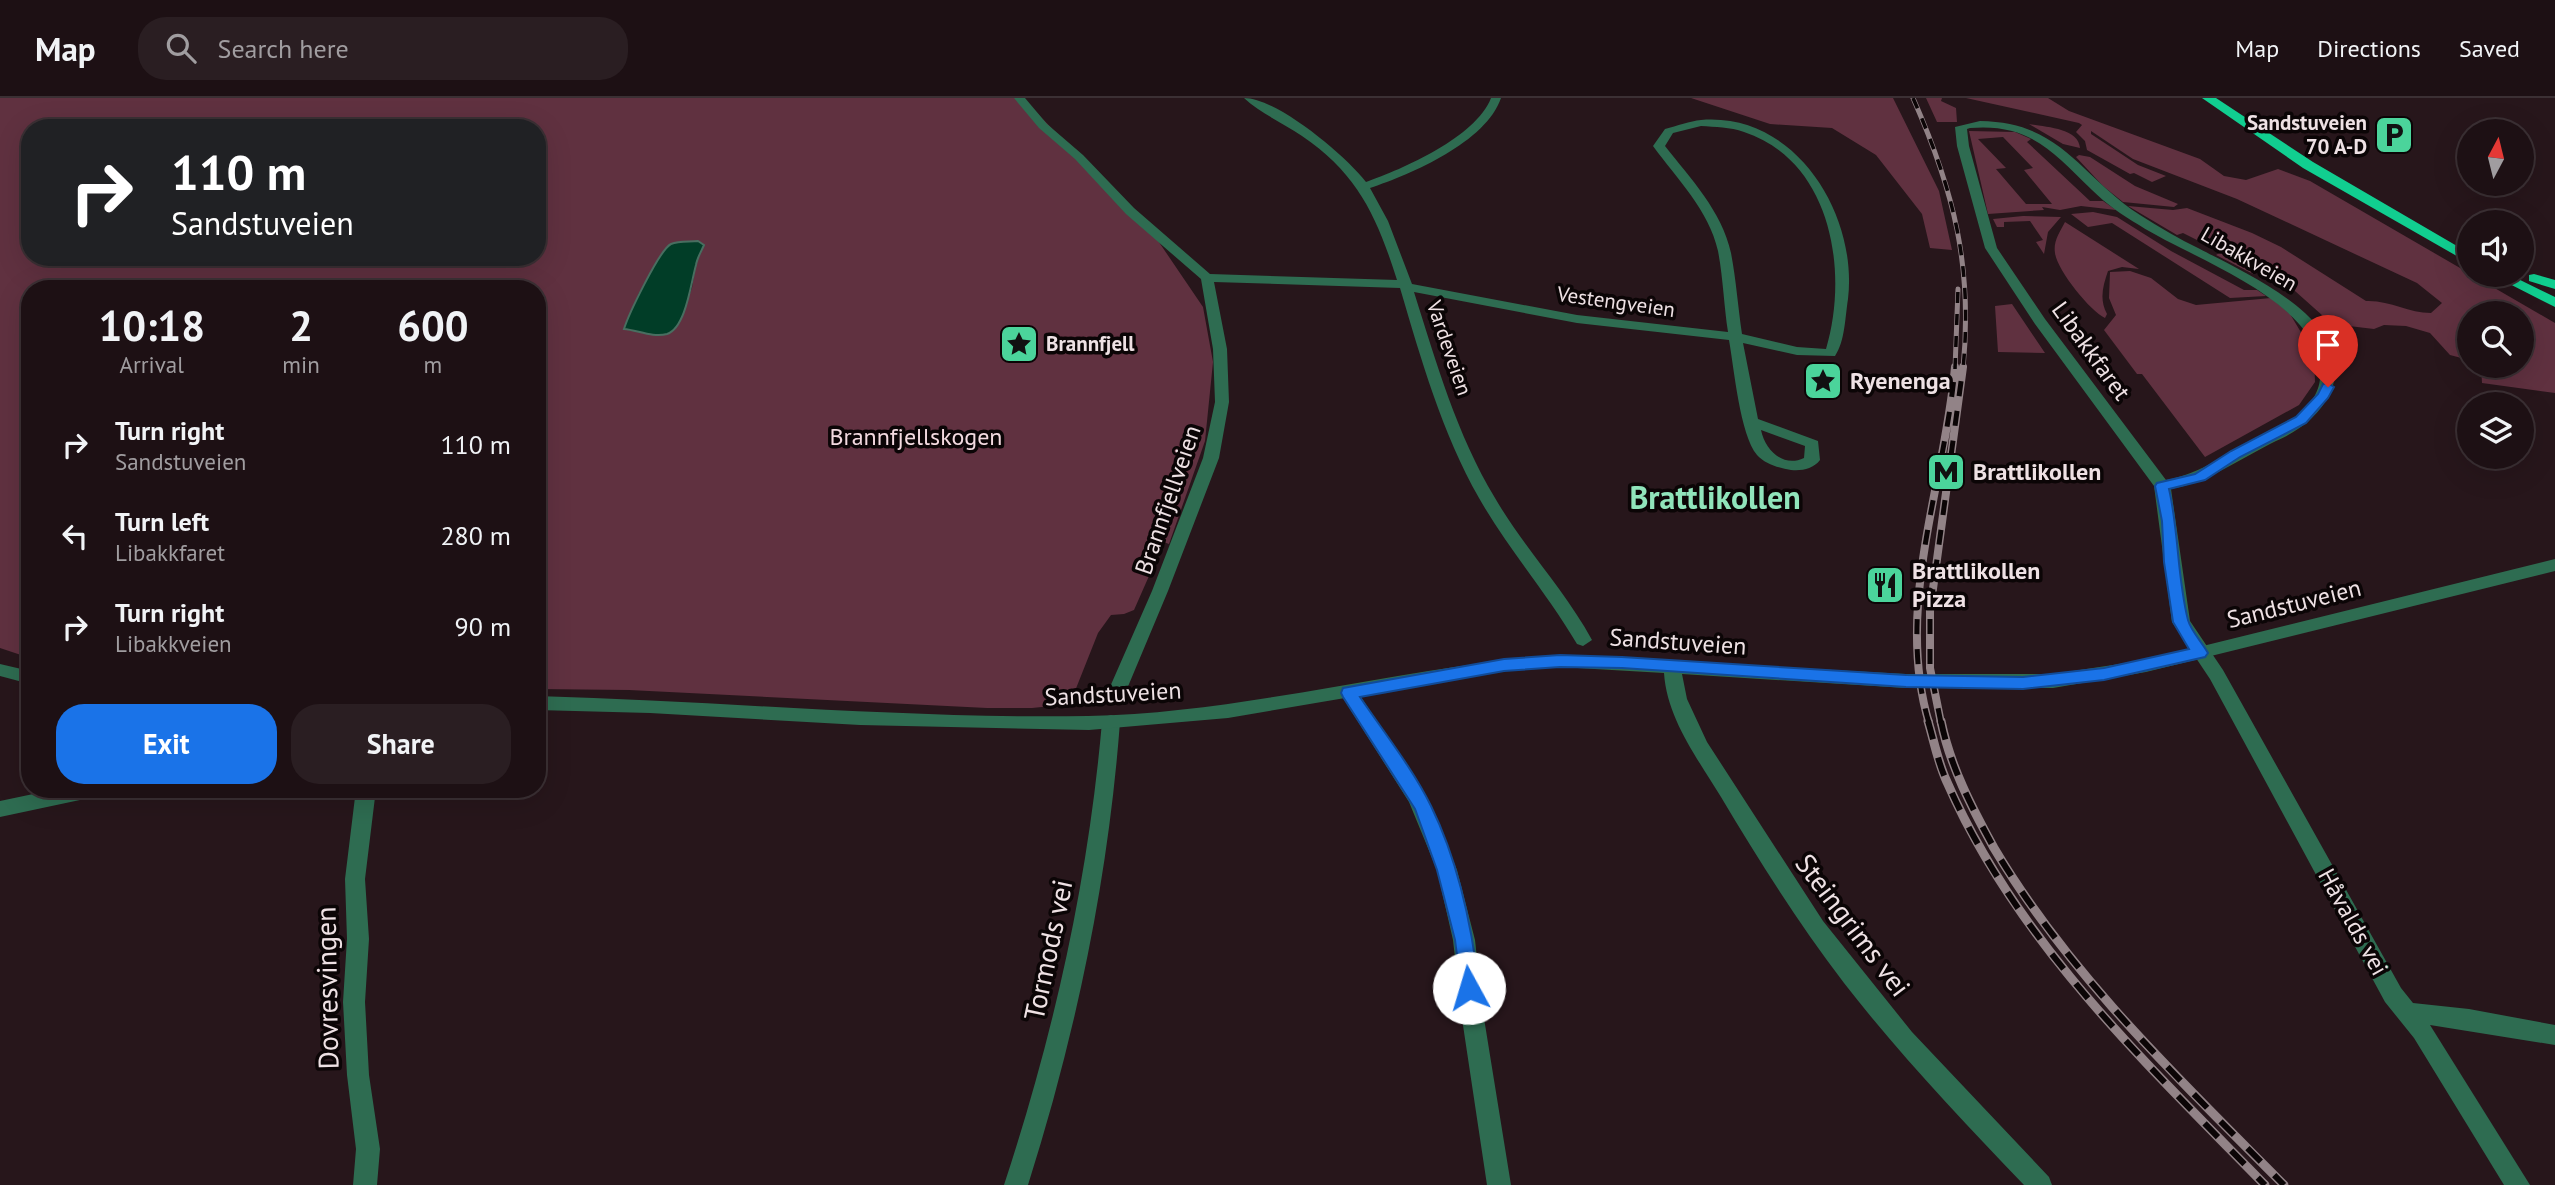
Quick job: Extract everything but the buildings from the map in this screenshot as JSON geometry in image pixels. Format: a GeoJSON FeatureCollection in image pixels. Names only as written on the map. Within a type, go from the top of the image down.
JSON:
{"type":"FeatureCollection","features":[{"type":"Feature","properties":{"kind":"highway"},"geometry":{"type":"LineString","coordinates":[[2208,98],[2308,165],[2457,252]]}},
{"type":"Feature","properties":{"kind":"highway"},"geometry":{"type":"LineString","coordinates":[[2230,98],[2377,191],[2457,236]]}},
{"type":"Feature","properties":{"kind":"highway"},"geometry":{"type":"LineString","coordinates":[[2534,280],[2555,297]]}},
{"type":"Feature","properties":{"kind":"highway"},"geometry":{"type":"LineString","coordinates":[[2530,287],[2555,297]]}},
{"type":"Feature","properties":{"kind":"street"},"geometry":{"type":"LineString","coordinates":[[1019,98],[1043,126],[1079,157],[1130,211],[1207,278]]}},
{"type":"Feature","properties":{"kind":"street","name":"Vardeveien"},"geometry":{"type":"LineString","coordinates":[[1249,98],[1316,140],[1364,186],[1381,220],[1406,285],[1451,418],[1485,494],[1497,515],[1549,583],[1583,640]]}},
{"type":"Feature","properties":{"kind":"street"},"geometry":{"type":"LineString","coordinates":[[1364,186],[1398,174],[1477,127],[1494,110],[1496,98]]}},
{"type":"Feature","properties":{"kind":"street","name":"Vestengveien"},"geometry":{"type":"LineString","coordinates":[[1207,278],[1406,285],[1577,319],[1735,337],[1797,351],[1824,354],[1832,351],[1843,280],[1842,257],[1836,229],[1825,201],[1810,179],[1787,154],[1767,138],[1745,128],[1721,124],[1701,123],[1675,128],[1660,141],[1660,150],[1700,198],[1718,233],[1724,251],[1735,337]]}},
{"type":"Feature","properties":{"kind":"street","name":"Libakkfaret"},"geometry":{"type":"LineString","coordinates":[[2018,130],[1975,125],[1961,127],[1960,130],[1978,207],[1991,248],[2040,321],[2162,486],[2181,622],[2200,653]]}},
{"type":"Feature","properties":{"kind":"street","name":"Libakkveien"},"geometry":{"type":"LineString","coordinates":[[2018,130],[2041,137],[2055,146],[2099,191],[2141,221],[2269,290],[2289,304],[2318,341],[2328,361],[2328,387],[2301,420],[2235,454],[2200,477],[2162,486]]}},
{"type":"Feature","properties":{"kind":"street","name":"Brannfjellveien"},"geometry":{"type":"LineString","coordinates":[[1115,696],[1194,505],[1218,429],[1222,402],[1222,366],[1207,278]]}},
{"type":"Feature","properties":{"kind":"street"},"geometry":{"type":"LineString","coordinates":[[1735,337],[1753,422]]}},
{"type":"Feature","properties":{"kind":"street","name":"Sandstuveien"},"geometry":{"type":"LineString","coordinates":[[546,703],[1017,723],[1111,722],[1228,710],[1349,693],[1516,664],[1590,661],[1906,681],[2053,681],[2104,674],[2200,653],[2555,565]]}},
{"type":"Feature","properties":{"kind":"street","name":"Håvalds vei"},"geometry":{"type":"LineString","coordinates":[[2200,653],[2217,676],[2393,995],[2421,1031],[2518,1185]]}},
{"type":"Feature","properties":{"kind":"street","name":"Steingrims vei"},"geometry":{"type":"LineString","coordinates":[[1672,666],[1677,699],[1703,751],[1774,868],[1829,946],[1903,1038],[1961,1104],[2040,1185]]}},
{"type":"Feature","properties":{"kind":"street"},"geometry":{"type":"LineString","coordinates":[[0,670],[21,676]]}},
{"type":"Feature","properties":{"kind":"street"},"geometry":{"type":"LineString","coordinates":[[1349,693],[1418,799],[1447,870],[1464,940],[1472,1012],[1499,1185]]}},
{"type":"Feature","properties":{"kind":"street","name":"Tormods vei"},"geometry":{"type":"LineString","coordinates":[[1016,1185],[1066,1016],[1086,925],[1111,722]]}},
{"type":"Feature","properties":{"kind":"street"},"geometry":{"type":"LineString","coordinates":[[0,809],[52,798]]}},
{"type":"Feature","properties":{"kind":"street","name":"Dovresvingen"},"geometry":{"type":"LineString","coordinates":[[364,798],[355,879],[358,939],[354,998],[358,1075],[368,1149],[365,1185]]}},
{"type":"Feature","properties":{"kind":"street"},"geometry":{"type":"LineString","coordinates":[[2405,1012],[2469,1019],[2555,1035]]}},
{"type":"Feature","properties":{"kind":"green space","name":"Brannfjellskogen"},"geometry":{"type":"Polygon","coordinates":[[[0,98],[1022,98],[1148,226],[1203,307],[1213,362],[1205,441],[1169,544],[1158,540],[1149,576],[1134,610],[1111,615],[1098,633],[1073,696],[1061,705],[987,708],[629,690],[546,689],[546,280],[21,280],[21,655],[0,648],[0,98]],[[687,243],[670,244],[639,293],[624,329],[655,335],[678,325],[692,288],[696,263],[687,243]]]}},
{"type":"Feature","properties":{"kind":"green space"},"geometry":{"type":"Polygon","coordinates":[[[1691,98],[1893,98],[1939,191],[1952,250],[1930,248],[1922,214],[1876,155],[1832,128],[1770,124],[1691,98]]]}},
{"type":"Feature","properties":{"kind":"green space"},"geometry":{"type":"Polygon","coordinates":[[[1926,98],[1942,98],[1941,101],[1956,108],[1957,122],[1937,122],[1926,98]]]}},
{"type":"Feature","properties":{"kind":"green space"},"geometry":{"type":"Polygon","coordinates":[[[1966,98],[2048,98],[2069,111],[2200,159],[2224,176],[2246,180],[2278,169],[2310,181],[2457,266],[2457,287],[2493,287],[2517,301],[2457,301],[2457,357],[2450,355],[2430,333],[2406,326],[2384,325],[2374,329],[2332,324],[2285,282],[2282,275],[2259,266],[2253,274],[2216,255],[2221,252],[2183,233],[2177,235],[2128,206],[2173,210],[2187,208],[2252,233],[2281,247],[2366,301],[2383,302],[2431,313],[2442,303],[2417,283],[2237,199],[2133,159],[2091,131],[2091,134],[2138,165],[2166,176],[2152,182],[2134,173],[2130,174],[2087,150],[2085,141],[2076,132],[2082,125],[1966,98]]]}},
{"type":"Feature","properties":{"kind":"green space"},"geometry":{"type":"Polygon","coordinates":[[[2029,124],[2068,132],[2078,141],[2080,148],[2063,144],[2029,124]]]}},
{"type":"Feature","properties":{"kind":"green space"},"geometry":{"type":"Polygon","coordinates":[[[1969,131],[2015,132],[2031,139],[2027,142],[2090,201],[2103,201],[2116,210],[2081,206],[2060,210],[2042,207],[2044,210],[1988,214],[1969,131]],[[2003,137],[1978,139],[2006,168],[1996,169],[2026,204],[2052,204],[2024,170],[2033,168],[2003,137]]]}},
{"type":"Feature","properties":{"kind":"green space"},"geometry":{"type":"Polygon","coordinates":[[[2076,157],[2090,157],[2135,186],[2178,204],[2174,207],[2123,202],[2103,186],[2076,157]]]}},
{"type":"Feature","properties":{"kind":"green space"},"geometry":{"type":"Polygon","coordinates":[[[2093,212],[2117,217],[2171,251],[2244,290],[2257,290],[2266,296],[2230,298],[2112,223],[2088,227],[2071,214],[2093,212]]]}},
{"type":"Feature","properties":{"kind":"green space"},"geometry":{"type":"Polygon","coordinates":[[[2023,216],[2061,217],[2048,232],[2044,254],[2036,242],[2043,240],[2030,221],[2004,222],[2004,227],[1997,227],[1993,219],[2023,216]]]}},
{"type":"Feature","properties":{"kind":"green space"},"geometry":{"type":"Polygon","coordinates":[[[2065,222],[2139,269],[2122,267],[2108,271],[2103,292],[2107,314],[2105,318],[2075,289],[2057,260],[2055,244],[2065,222]]]}},
{"type":"Feature","properties":{"kind":"green space"},"geometry":{"type":"Polygon","coordinates":[[[2130,271],[2151,278],[2178,299],[2196,305],[2271,298],[2290,314],[2314,354],[2315,382],[2299,405],[2205,457],[2142,374],[2137,374],[2104,330],[2116,315],[2109,298],[2110,272],[2130,271]]]}},
{"type":"Feature","properties":{"kind":"green space"},"geometry":{"type":"Polygon","coordinates":[[[2012,304],[2045,353],[1998,352],[1995,306],[2012,304]]]}},
{"type":"Feature","properties":{"kind":"green space"},"geometry":{"type":"Polygon","coordinates":[[[2534,311],[2555,323],[2555,393],[2482,383],[2482,378],[2534,378],[2534,311]]]}},
{"type":"Feature","properties":{"kind":"shaded area"},"geometry":{"type":"Polygon","coordinates":[[[698,241],[704,245],[679,323],[667,334],[656,335],[624,329],[644,284],[666,249],[674,243],[698,241]]]}},
{"type":"Feature","properties":{"kind":"railway"},"geometry":{"type":"LineString","coordinates":[[1913,98],[1940,165],[1957,230],[1965,297],[1963,369]]}},
{"type":"Feature","properties":{"kind":"railway"},"geometry":{"type":"LineString","coordinates":[[1955,369],[1958,289]]}},
{"type":"Feature","properties":{"kind":"railway"},"geometry":{"type":"LineString","coordinates":[[1929,723],[1920,679],[1917,634],[1919,590],[1955,367]]}},
{"type":"Feature","properties":{"kind":"railway"},"geometry":{"type":"LineString","coordinates":[[1941,723],[1930,668],[1930,611],[1963,367]]}},
{"type":"Feature","properties":{"kind":"railway"},"geometry":{"type":"LineString","coordinates":[[1928,721],[1944,775],[1976,840],[2009,895],[2087,997],[2130,1046],[2265,1185]]}},
{"type":"Feature","properties":{"kind":"railway"},"geometry":{"type":"LineString","coordinates":[[1941,721],[1956,770],[1986,833],[2024,895],[2057,940],[2128,1025],[2284,1185]]}},
{"type":"Feature","properties":{"kind":"place","name":"Sandstuveien 70 A-D"},"geometry":{"type":"Point","coordinates":[2394,135]}},
{"type":"Feature","properties":{"kind":"place","name":"Brannfjell"},"geometry":{"type":"Point","coordinates":[1019,344]}},
{"type":"Feature","properties":{"kind":"place","name":"Ryenenga"},"geometry":{"type":"Point","coordinates":[1823,381]}},
{"type":"Feature","properties":{"kind":"place","name":"Brattlikollen"},"geometry":{"type":"Point","coordinates":[1946,472]}},
{"type":"Feature","properties":{"kind":"place","name":"Brattlikollen Pizza"},"geometry":{"type":"Point","coordinates":[1885,585]}},
{"type":"Feature","properties":{"kind":"district","name":"Brattlikollen"},"geometry":{"type":"Point","coordinates":[1715,498]}},
{"type":"Feature","properties":{"kind":"route"},"geometry":{"type":"LineString","coordinates":[[1469,988],[1464,940],[1447,870],[1423,807],[1349,693],[1504,665],[1560,661],[1906,681],[2023,683],[2104,674],[2200,653],[2181,622],[2162,486],[2200,477],[2235,454],[2301,420],[2328,387]]}}]}
